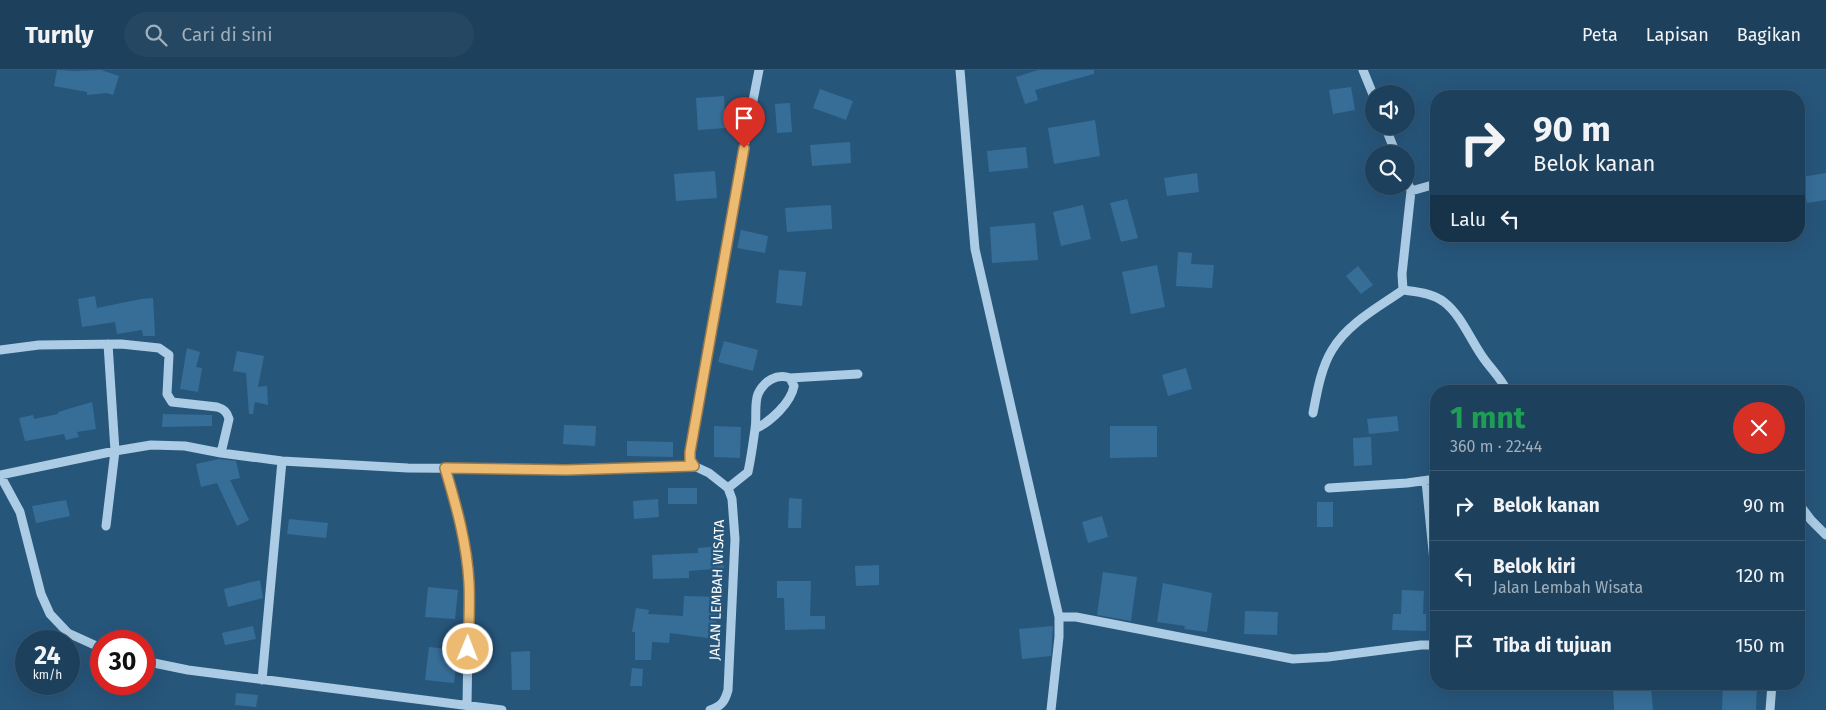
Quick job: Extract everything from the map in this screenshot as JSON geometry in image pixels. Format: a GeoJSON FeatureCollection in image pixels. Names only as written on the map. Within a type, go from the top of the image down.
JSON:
{"type":"FeatureCollection","features":[{"type":"Feature","properties":{"kind":"street"},"geometry":{"type":"LineString","coordinates":[[694,466],[690,460],[690,452],[759,70]]}},
{"type":"Feature","properties":{"kind":"street"},"geometry":{"type":"LineString","coordinates":[[960,70],[976,249],[1059,617],[1059,637],[1051,710]]}},
{"type":"Feature","properties":{"kind":"street"},"geometry":{"type":"LineString","coordinates":[[1363,70],[1369,85]]}},
{"type":"Feature","properties":{"kind":"street"},"geometry":{"type":"LineString","coordinates":[[1415,190],[1430,186]]}},
{"type":"Feature","properties":{"kind":"street"},"geometry":{"type":"LineString","coordinates":[[1403,290],[1402,274],[1411,195]]}},
{"type":"Feature","properties":{"kind":"street"},"geometry":{"type":"LineString","coordinates":[[1313,413],[1318,388],[1331,351],[1340,339],[1356,324],[1403,290],[1435,296],[1445,303],[1454,313],[1483,358],[1504,385]]}},
{"type":"Feature","properties":{"kind":"street"},"geometry":{"type":"LineString","coordinates":[[106,526],[115,450],[108,344]]}},
{"type":"Feature","properties":{"kind":"street"},"geometry":{"type":"LineString","coordinates":[[0,350],[39,345],[108,344],[165,350],[169,355],[167,394],[172,402],[217,407],[224,409],[228,414],[229,419],[221,453]]}},
{"type":"Feature","properties":{"kind":"street"},"geometry":{"type":"LineString","coordinates":[[90,643],[68,632],[50,614],[41,594],[20,512],[0,475],[115,450],[151,445],[185,446],[282,461],[445,468],[566,470],[694,466],[709,473],[728,488],[748,472],[758,394],[773,378],[858,374]]}},
{"type":"Feature","properties":{"kind":"street"},"geometry":{"type":"LineString","coordinates":[[755,429],[763,425],[783,406],[790,396],[794,386],[790,378]]}},
{"type":"Feature","properties":{"kind":"street"},"geometry":{"type":"LineString","coordinates":[[262,680],[282,461]]}},
{"type":"Feature","properties":{"kind":"street"},"geometry":{"type":"LineString","coordinates":[[445,468],[461,526],[469,582],[467,705]]}},
{"type":"Feature","properties":{"kind":"street"},"geometry":{"type":"LineString","coordinates":[[1329,488],[1430,480]]}},
{"type":"Feature","properties":{"kind":"street"},"geometry":{"type":"LineString","coordinates":[[1426,481],[1430,521]]}},
{"type":"Feature","properties":{"kind":"street","name":"JALAN LEMBAH WISATA"},"geometry":{"type":"LineString","coordinates":[[710,710],[722,705],[728,690],[735,539],[732,499],[728,488]]}},
{"type":"Feature","properties":{"kind":"street"},"geometry":{"type":"LineString","coordinates":[[1805,512],[1826,535]]}},
{"type":"Feature","properties":{"kind":"street"},"geometry":{"type":"LineString","coordinates":[[1059,617],[1076,617],[1293,659],[1328,658],[1430,645]]}},
{"type":"Feature","properties":{"kind":"street"},"geometry":{"type":"LineString","coordinates":[[155,663],[188,670],[262,680],[502,710]]}},
{"type":"Feature","properties":{"kind":"street"},"geometry":{"type":"LineString","coordinates":[[1770,710],[1772,690]]}},
{"type":"Feature","properties":{"kind":"building"},"geometry":{"type":"Polygon","coordinates":[[[57,70],[101,70],[119,76],[113,95],[107,93],[87,95],[87,92],[54,86],[57,70]]]}},
{"type":"Feature","properties":{"kind":"building"},"geometry":{"type":"Polygon","coordinates":[[[1038,70],[1094,70],[1094,74],[1035,90],[1038,100],[1025,104],[1016,77],[1038,70]]]}},
{"type":"Feature","properties":{"kind":"building"},"geometry":{"type":"Polygon","coordinates":[[[1351,87],[1355,110],[1333,114],[1329,90],[1351,87]]]}},
{"type":"Feature","properties":{"kind":"building"},"geometry":{"type":"Polygon","coordinates":[[[820,89],[853,101],[846,120],[813,108],[820,89]]]}},
{"type":"Feature","properties":{"kind":"building"},"geometry":{"type":"Polygon","coordinates":[[[724,96],[726,128],[698,130],[696,98],[724,96]]]}},
{"type":"Feature","properties":{"kind":"building"},"geometry":{"type":"Polygon","coordinates":[[[790,103],[792,132],[777,133],[775,104],[790,103]]]}},
{"type":"Feature","properties":{"kind":"building"},"geometry":{"type":"Polygon","coordinates":[[[1095,120],[1100,156],[1054,164],[1048,128],[1095,120]]]}},
{"type":"Feature","properties":{"kind":"building"},"geometry":{"type":"Polygon","coordinates":[[[850,142],[851,163],[812,166],[810,145],[850,142]]]}},
{"type":"Feature","properties":{"kind":"building"},"geometry":{"type":"Polygon","coordinates":[[[1026,147],[1028,168],[989,172],[987,151],[1026,147]]]}},
{"type":"Feature","properties":{"kind":"building"},"geometry":{"type":"Polygon","coordinates":[[[715,171],[717,198],[676,201],[674,174],[715,171]]]}},
{"type":"Feature","properties":{"kind":"building"},"geometry":{"type":"Polygon","coordinates":[[[1197,173],[1199,192],[1167,196],[1164,178],[1197,173]]]}},
{"type":"Feature","properties":{"kind":"building"},"geometry":{"type":"Polygon","coordinates":[[[1826,173],[1826,200],[1807,203],[1805,176],[1826,173]]]}},
{"type":"Feature","properties":{"kind":"building"},"geometry":{"type":"Polygon","coordinates":[[[1127,199],[1138,238],[1121,242],[1110,203],[1127,199]]]}},
{"type":"Feature","properties":{"kind":"building"},"geometry":{"type":"Polygon","coordinates":[[[831,205],[832,229],[787,232],[785,208],[831,205]]]}},
{"type":"Feature","properties":{"kind":"building"},"geometry":{"type":"Polygon","coordinates":[[[1083,205],[1091,239],[1061,246],[1053,212],[1083,205]]]}},
{"type":"Feature","properties":{"kind":"building"},"geometry":{"type":"Polygon","coordinates":[[[1035,223],[1038,260],[992,263],[990,227],[1035,223]]]}},
{"type":"Feature","properties":{"kind":"building"},"geometry":{"type":"Polygon","coordinates":[[[741,230],[768,236],[765,253],[737,248],[741,230]]]}},
{"type":"Feature","properties":{"kind":"building"},"geometry":{"type":"Polygon","coordinates":[[[1178,252],[1192,253],[1191,264],[1214,265],[1212,288],[1176,286],[1178,252]]]}},
{"type":"Feature","properties":{"kind":"building"},"geometry":{"type":"Polygon","coordinates":[[[1157,265],[1165,307],[1131,314],[1122,272],[1157,265]]]}},
{"type":"Feature","properties":{"kind":"building"},"geometry":{"type":"Polygon","coordinates":[[[1358,266],[1373,285],[1361,294],[1346,276],[1358,266]]]}},
{"type":"Feature","properties":{"kind":"building"},"geometry":{"type":"Polygon","coordinates":[[[779,270],[806,272],[802,306],[776,303],[779,270]]]}},
{"type":"Feature","properties":{"kind":"building"},"geometry":{"type":"Polygon","coordinates":[[[95,296],[97,308],[153,298],[155,336],[143,336],[142,330],[117,334],[115,322],[82,327],[78,299],[95,296]]]}},
{"type":"Feature","properties":{"kind":"building"},"geometry":{"type":"Polygon","coordinates":[[[724,341],[758,350],[753,371],[718,362],[724,341]]]}},
{"type":"Feature","properties":{"kind":"building"},"geometry":{"type":"Polygon","coordinates":[[[187,348],[200,352],[196,367],[202,368],[198,392],[180,389],[187,348]]]}},
{"type":"Feature","properties":{"kind":"building"},"geometry":{"type":"Polygon","coordinates":[[[237,351],[264,356],[258,387],[267,386],[268,405],[255,402],[253,414],[249,414],[246,373],[233,371],[237,351]]]}},
{"type":"Feature","properties":{"kind":"building"},"geometry":{"type":"Polygon","coordinates":[[[1186,368],[1192,389],[1168,396],[1162,375],[1186,368]]]}},
{"type":"Feature","properties":{"kind":"building"},"geometry":{"type":"Polygon","coordinates":[[[92,402],[96,429],[77,432],[79,437],[66,440],[64,434],[25,441],[19,418],[33,415],[34,419],[58,414],[58,412],[92,402]]]}},
{"type":"Feature","properties":{"kind":"building"},"geometry":{"type":"Polygon","coordinates":[[[163,414],[212,415],[212,426],[162,427],[163,414]]]}},
{"type":"Feature","properties":{"kind":"building"},"geometry":{"type":"Polygon","coordinates":[[[1397,416],[1399,431],[1369,434],[1367,419],[1397,416]]]}},
{"type":"Feature","properties":{"kind":"building"},"geometry":{"type":"Polygon","coordinates":[[[564,425],[596,426],[595,446],[563,444],[564,425]]]}},
{"type":"Feature","properties":{"kind":"building"},"geometry":{"type":"Polygon","coordinates":[[[714,426],[741,427],[740,458],[714,457],[714,426]]]}},
{"type":"Feature","properties":{"kind":"building"},"geometry":{"type":"Polygon","coordinates":[[[1110,426],[1157,426],[1157,457],[1110,458],[1110,426]]]}},
{"type":"Feature","properties":{"kind":"building"},"geometry":{"type":"Polygon","coordinates":[[[1371,437],[1372,465],[1354,466],[1353,438],[1371,437]]]}},
{"type":"Feature","properties":{"kind":"building"},"geometry":{"type":"Polygon","coordinates":[[[627,441],[673,442],[673,457],[627,456],[627,441]]]}},
{"type":"Feature","properties":{"kind":"building"},"geometry":{"type":"Polygon","coordinates":[[[219,459],[236,461],[240,478],[230,480],[249,520],[237,526],[217,483],[201,487],[196,464],[219,459]]]}},
{"type":"Feature","properties":{"kind":"building"},"geometry":{"type":"Polygon","coordinates":[[[668,488],[697,488],[697,504],[668,504],[668,488]]]}},
{"type":"Feature","properties":{"kind":"building"},"geometry":{"type":"Polygon","coordinates":[[[789,498],[802,499],[801,528],[788,528],[789,498]]]}},
{"type":"Feature","properties":{"kind":"building"},"geometry":{"type":"Polygon","coordinates":[[[658,499],[659,517],[634,519],[633,501],[658,499]]]}},
{"type":"Feature","properties":{"kind":"building"},"geometry":{"type":"Polygon","coordinates":[[[66,500],[70,516],[36,523],[32,506],[66,500]]]}},
{"type":"Feature","properties":{"kind":"building"},"geometry":{"type":"Polygon","coordinates":[[[1317,502],[1333,502],[1333,527],[1317,527],[1317,502]]]}},
{"type":"Feature","properties":{"kind":"building"},"geometry":{"type":"Polygon","coordinates":[[[1102,516],[1108,537],[1088,543],[1082,522],[1102,516]]]}},
{"type":"Feature","properties":{"kind":"building"},"geometry":{"type":"Polygon","coordinates":[[[289,519],[328,523],[326,538],[287,534],[289,519]]]}},
{"type":"Feature","properties":{"kind":"building"},"geometry":{"type":"Polygon","coordinates":[[[722,546],[724,568],[689,571],[689,578],[653,579],[652,555],[698,553],[698,548],[722,546]]]}},
{"type":"Feature","properties":{"kind":"building"},"geometry":{"type":"Polygon","coordinates":[[[879,565],[879,585],[856,586],[855,566],[879,565]]]}},
{"type":"Feature","properties":{"kind":"building"},"geometry":{"type":"Polygon","coordinates":[[[1103,572],[1137,577],[1131,621],[1097,615],[1103,572]]]}},
{"type":"Feature","properties":{"kind":"building"},"geometry":{"type":"Polygon","coordinates":[[[260,580],[263,598],[228,607],[224,589],[260,580]]]}},
{"type":"Feature","properties":{"kind":"building"},"geometry":{"type":"Polygon","coordinates":[[[777,581],[811,581],[810,616],[825,616],[825,629],[785,630],[784,598],[777,598],[777,581]]]}},
{"type":"Feature","properties":{"kind":"building"},"geometry":{"type":"Polygon","coordinates":[[[1163,583],[1212,593],[1207,632],[1184,629],[1185,626],[1157,622],[1163,583]]]}},
{"type":"Feature","properties":{"kind":"building"},"geometry":{"type":"Polygon","coordinates":[[[428,587],[458,590],[455,619],[425,617],[428,587]]]}},
{"type":"Feature","properties":{"kind":"building"},"geometry":{"type":"Polygon","coordinates":[[[1402,590],[1424,591],[1423,614],[1426,614],[1426,631],[1392,630],[1393,614],[1401,614],[1402,590]]]}},
{"type":"Feature","properties":{"kind":"building"},"geometry":{"type":"Polygon","coordinates":[[[684,596],[718,597],[715,639],[670,633],[669,643],[652,642],[651,660],[635,660],[635,632],[632,632],[636,608],[649,610],[648,614],[683,616],[684,596]]]}},
{"type":"Feature","properties":{"kind":"building"},"geometry":{"type":"Polygon","coordinates":[[[1245,611],[1278,612],[1277,635],[1244,634],[1245,611]]]}},
{"type":"Feature","properties":{"kind":"building"},"geometry":{"type":"Polygon","coordinates":[[[253,626],[256,639],[225,645],[222,633],[253,626]]]}},
{"type":"Feature","properties":{"kind":"building"},"geometry":{"type":"Polygon","coordinates":[[[1053,626],[1051,656],[1022,659],[1019,629],[1053,626]]]}},
{"type":"Feature","properties":{"kind":"building"},"geometry":{"type":"Polygon","coordinates":[[[429,647],[458,650],[454,683],[425,680],[429,647]]]}},
{"type":"Feature","properties":{"kind":"building"},"geometry":{"type":"Polygon","coordinates":[[[530,651],[530,690],[512,690],[511,652],[530,651]]]}},
{"type":"Feature","properties":{"kind":"building"},"geometry":{"type":"Polygon","coordinates":[[[632,668],[643,669],[642,686],[630,686],[632,668]]]}},
{"type":"Feature","properties":{"kind":"building"},"geometry":{"type":"Polygon","coordinates":[[[1613,690],[1651,690],[1653,710],[1614,710],[1613,690]]]}},
{"type":"Feature","properties":{"kind":"building"},"geometry":{"type":"Polygon","coordinates":[[[1723,690],[1757,690],[1756,710],[1722,710],[1723,690]]]}},
{"type":"Feature","properties":{"kind":"building"},"geometry":{"type":"Polygon","coordinates":[[[236,693],[258,695],[256,707],[235,705],[236,693]]]}},
{"type":"Feature","properties":{"kind":"route"},"geometry":{"type":"LineString","coordinates":[[468,649],[469,582],[466,554],[461,526],[445,468],[566,470],[694,466],[690,460],[690,452],[744,148]]}}]}
